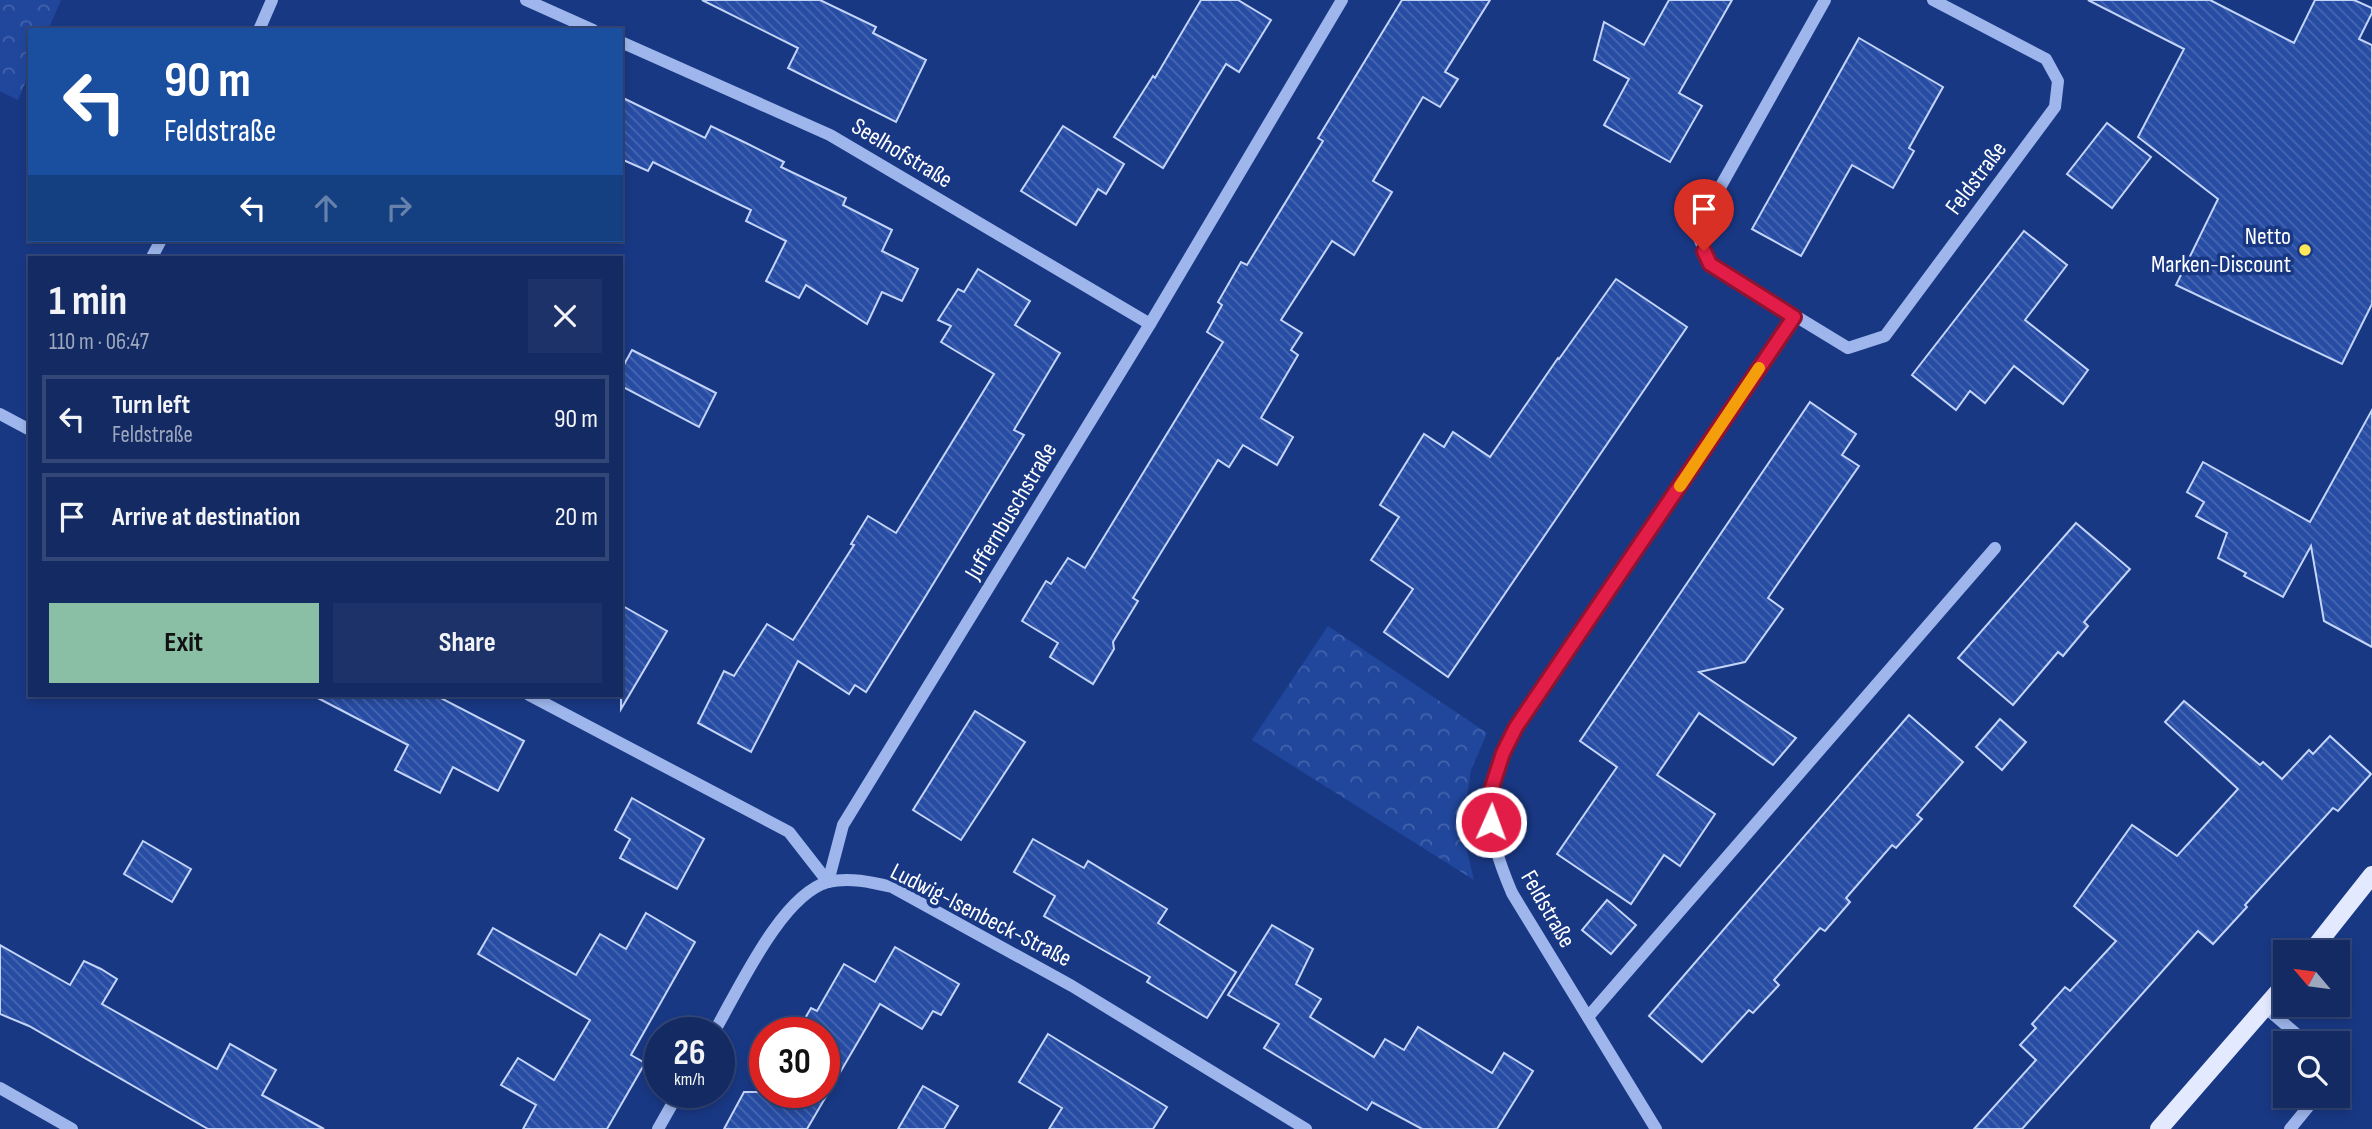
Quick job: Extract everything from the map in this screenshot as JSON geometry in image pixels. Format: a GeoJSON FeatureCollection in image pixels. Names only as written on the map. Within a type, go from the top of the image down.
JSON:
{"type":"FeatureCollection","features":[{"type":"Feature","properties":{"kind":"main road"},"geometry":{"type":"LineString","coordinates":[[2321,940],[2372,875]]}},
{"type":"Feature","properties":{"kind":"main road"},"geometry":{"type":"LineString","coordinates":[[2159,1129],[2273,1000]]}},
{"type":"Feature","properties":{"kind":"street"},"geometry":{"type":"LineString","coordinates":[[260,28],[272,0]]}},
{"type":"Feature","properties":{"kind":"street"},"geometry":{"type":"LineString","coordinates":[[526,0],[589,28]]}},
{"type":"Feature","properties":{"kind":"street","name":"Juffernbuschstraße"},"geometry":{"type":"LineString","coordinates":[[828,882],[843,825],[1150,324],[1342,0]]}},
{"type":"Feature","properties":{"kind":"street","name":"Feldstraße"},"geometry":{"type":"LineString","coordinates":[[1825,0],[1708,209],[1699,238],[1710,264],[1848,348],[1885,336],[2055,107],[2058,81],[2046,59],[1933,0]]}},
{"type":"Feature","properties":{"kind":"street","name":"Seelhofstraße"},"geometry":{"type":"LineString","coordinates":[[623,43],[830,135],[1150,324]]}},
{"type":"Feature","properties":{"kind":"street","name":"Feldstraße"},"geometry":{"type":"LineString","coordinates":[[1656,1129],[1512,893],[1498,859],[1491,822],[1492,787],[1503,753],[1516,727],[1794,317]]}},
{"type":"Feature","properties":{"kind":"street"},"geometry":{"type":"LineString","coordinates":[[0,414],[28,429]]}},
{"type":"Feature","properties":{"kind":"street"},"geometry":{"type":"LineString","coordinates":[[1588,1017],[1995,548]]}},
{"type":"Feature","properties":{"kind":"street"},"geometry":{"type":"LineString","coordinates":[[533,697],[789,832],[828,882],[804,894],[778,921],[723,1017]]}},
{"type":"Feature","properties":{"kind":"street","name":"Ludwig-Isenbeck-Straße"},"geometry":{"type":"LineString","coordinates":[[828,882],[863,880],[892,887],[1072,986],[1306,1129]]}},
{"type":"Feature","properties":{"kind":"street"},"geometry":{"type":"LineString","coordinates":[[2266,1008],[2293,1031]]}},
{"type":"Feature","properties":{"kind":"street"},"geometry":{"type":"LineString","coordinates":[[0,1088],[72,1129]]}},
{"type":"Feature","properties":{"kind":"street"},"geometry":{"type":"LineString","coordinates":[[658,1129],[670,1108]]}},
{"type":"Feature","properties":{"kind":"street"},"geometry":{"type":"LineString","coordinates":[[2290,1129],[2307,1108]]}},
{"type":"Feature","properties":{"kind":"green space"},"geometry":{"type":"Polygon","coordinates":[[[0,0],[61,0],[49,28],[28,28],[28,77],[18,100],[0,91],[0,0]]]}},
{"type":"Feature","properties":{"kind":"green space"},"geometry":{"type":"Polygon","coordinates":[[[1328,626],[1487,733],[1471,770],[1462,830],[1474,880],[1252,740],[1328,626]]]}},
{"type":"Feature","properties":{"kind":"building"},"geometry":{"type":"Polygon","coordinates":[[[702,0],[820,0],[876,27],[873,33],[926,60],[896,122],[788,68],[798,48],[702,0]]]}},
{"type":"Feature","properties":{"kind":"building"},"geometry":{"type":"Polygon","coordinates":[[[1201,0],[1238,0],[1271,20],[1239,72],[1226,64],[1163,168],[1114,137],[1153,76],[1155,78],[1201,0]]]}},
{"type":"Feature","properties":{"kind":"building"},"geometry":{"type":"Polygon","coordinates":[[[1402,0],[1490,0],[1445,72],[1458,79],[1440,107],[1423,97],[1373,181],[1392,192],[1354,255],[1332,241],[1281,320],[1302,333],[1291,350],[1298,355],[1261,418],[1293,437],[1277,465],[1243,445],[1229,467],[1218,460],[1133,598],[1138,601],[1113,642],[1114,649],[1093,684],[1050,657],[1058,643],[1022,621],[1046,581],[1051,584],[1068,558],[1085,568],[1223,342],[1207,332],[1222,305],[1218,302],[1241,262],[1247,265],[1323,141],[1318,138],[1402,0]]]}},
{"type":"Feature","properties":{"kind":"building"},"geometry":{"type":"Polygon","coordinates":[[[1669,0],[1732,0],[1679,93],[1702,106],[1670,162],[1604,125],[1629,79],[1594,60],[1604,22],[1644,45],[1669,0]]]}},
{"type":"Feature","properties":{"kind":"building"},"geometry":{"type":"Polygon","coordinates":[[[2088,0],[2210,0],[2294,43],[2315,0],[2354,0],[2372,8],[2359,39],[2372,45],[2372,304],[2342,364],[2176,285],[2218,199],[2138,137],[2184,49],[2088,0]]]}},
{"type":"Feature","properties":{"kind":"building"},"geometry":{"type":"Polygon","coordinates":[[[1859,38],[1943,87],[1909,148],[1914,151],[1893,188],[1852,165],[1801,256],[1752,229],[1859,38]]]}},
{"type":"Feature","properties":{"kind":"building"},"geometry":{"type":"Polygon","coordinates":[[[623,98],[705,138],[711,126],[784,162],[781,167],[846,198],[843,205],[892,230],[882,251],[918,269],[902,301],[882,292],[867,324],[806,285],[799,298],[766,281],[786,241],[746,221],[751,210],[653,162],[648,171],[623,160],[623,98]]]}},
{"type":"Feature","properties":{"kind":"building"},"geometry":{"type":"Polygon","coordinates":[[[2107,123],[2151,157],[2112,208],[2067,174],[2107,123]]]}},
{"type":"Feature","properties":{"kind":"building"},"geometry":{"type":"Polygon","coordinates":[[[1063,126],[1124,164],[1106,194],[1098,189],[1076,225],[1021,191],[1063,126]]]}},
{"type":"Feature","properties":{"kind":"building"},"geometry":{"type":"Polygon","coordinates":[[[2024,231],[2067,265],[2025,320],[2088,370],[2063,404],[2014,366],[1985,403],[1970,391],[1956,410],[1912,375],[2024,231]]]}},
{"type":"Feature","properties":{"kind":"building"},"geometry":{"type":"Polygon","coordinates":[[[978,269],[1030,301],[1015,325],[1060,353],[1014,430],[1024,435],[866,692],[855,685],[849,694],[798,661],[751,752],[698,723],[724,671],[734,676],[767,624],[793,640],[854,545],[851,544],[868,516],[896,533],[994,374],[941,342],[951,326],[938,320],[958,289],[964,292],[978,269]]]}},
{"type":"Feature","properties":{"kind":"building"},"geometry":{"type":"Polygon","coordinates":[[[1616,279],[1687,327],[1448,677],[1384,632],[1413,589],[1371,560],[1399,517],[1380,505],[1424,434],[1444,447],[1453,432],[1490,457],[1616,279]]]}},
{"type":"Feature","properties":{"kind":"building"},"geometry":{"type":"Polygon","coordinates":[[[632,350],[716,393],[699,427],[623,387],[623,366],[632,350]]]}},
{"type":"Feature","properties":{"kind":"building"},"geometry":{"type":"Polygon","coordinates":[[[1810,402],[1856,434],[1842,455],[1859,466],[1768,598],[1783,609],[1745,662],[1699,672],[1796,738],[1773,765],[1699,713],[1657,775],[1715,814],[1680,866],[1664,855],[1631,904],[1557,854],[1617,767],[1580,741],[1810,402]]]}},
{"type":"Feature","properties":{"kind":"building"},"geometry":{"type":"Polygon","coordinates":[[[2372,410],[2372,647],[2324,621],[2311,546],[2283,597],[2218,558],[2227,533],[2196,516],[2204,502],[2187,492],[2203,462],[2310,522],[2372,410]]]}},
{"type":"Feature","properties":{"kind":"building"},"geometry":{"type":"Polygon","coordinates":[[[2076,523],[2130,569],[2084,622],[2088,626],[2063,656],[2058,652],[2013,705],[1958,658],[2076,523]]]}},
{"type":"Feature","properties":{"kind":"building"},"geometry":{"type":"Polygon","coordinates":[[[623,606],[667,631],[621,709],[623,697],[623,606]]]}},
{"type":"Feature","properties":{"kind":"building"},"geometry":{"type":"Polygon","coordinates":[[[316,697],[439,697],[524,741],[498,791],[453,767],[440,793],[395,770],[408,745],[316,697]]]}},
{"type":"Feature","properties":{"kind":"building"},"geometry":{"type":"Polygon","coordinates":[[[2184,701],[2260,765],[2263,762],[2282,779],[2309,750],[2313,754],[2330,736],[2371,774],[2338,811],[2333,808],[2213,944],[2198,931],[2022,1129],[1974,1129],[2036,1060],[2020,1045],[2036,1028],[2032,1024],[2065,987],[2070,991],[2116,941],[2074,906],[2132,825],[2177,856],[2238,789],[2165,722],[2184,701]]]}},
{"type":"Feature","properties":{"kind":"building"},"geometry":{"type":"Polygon","coordinates":[[[975,711],[1025,742],[961,840],[913,810],[975,711]]]}},
{"type":"Feature","properties":{"kind":"building"},"geometry":{"type":"Polygon","coordinates":[[[1909,715],[1963,762],[1917,815],[1922,819],[1896,848],[1892,845],[1846,898],[1850,902],[1825,931],[1820,928],[1774,980],[1779,985],[1753,1013],[1749,1010],[1702,1062],[1649,1016],[1909,715]]]}},
{"type":"Feature","properties":{"kind":"building"},"geometry":{"type":"Polygon","coordinates":[[[2000,719],[2026,742],[2002,770],[1976,747],[2000,719]]]}},
{"type":"Feature","properties":{"kind":"building"},"geometry":{"type":"Polygon","coordinates":[[[632,798],[704,839],[677,889],[620,858],[630,839],[615,830],[632,798]]]}},
{"type":"Feature","properties":{"kind":"building"},"geometry":{"type":"Polygon","coordinates":[[[1033,839],[1084,868],[1088,861],[1167,909],[1158,923],[1236,972],[1207,1018],[1147,982],[1150,977],[1044,916],[1055,896],[1014,872],[1033,839]]]}},
{"type":"Feature","properties":{"kind":"building"},"geometry":{"type":"Polygon","coordinates":[[[143,841],[191,869],[172,902],[124,874],[143,841]]]}},
{"type":"Feature","properties":{"kind":"building"},"geometry":{"type":"Polygon","coordinates":[[[1607,900],[1636,925],[1611,954],[1582,930],[1607,900]]]}},
{"type":"Feature","properties":{"kind":"building"},"geometry":{"type":"Polygon","coordinates":[[[646,913],[695,942],[653,1017],[644,1017],[644,1032],[631,1055],[644,1065],[607,1129],[523,1129],[536,1105],[501,1085],[518,1058],[554,1080],[590,1020],[478,954],[493,928],[576,975],[600,934],[626,949],[646,913]]]}},
{"type":"Feature","properties":{"kind":"building"},"geometry":{"type":"Polygon","coordinates":[[[1272,925],[1313,949],[1296,984],[1321,999],[1310,1017],[1374,1057],[1385,1039],[1404,1050],[1418,1027],[1492,1073],[1504,1053],[1533,1071],[1497,1129],[1422,1129],[1372,1102],[1367,1110],[1264,1048],[1279,1024],[1228,995],[1272,925]]]}},
{"type":"Feature","properties":{"kind":"building"},"geometry":{"type":"Polygon","coordinates":[[[0,945],[70,985],[84,961],[101,969],[117,979],[102,1004],[217,1069],[230,1044],[276,1070],[262,1095],[324,1129],[208,1129],[29,1026],[0,1014],[0,945]]]}},
{"type":"Feature","properties":{"kind":"building"},"geometry":{"type":"Polygon","coordinates":[[[895,947],[959,984],[941,1015],[933,1011],[922,1029],[880,1004],[840,1072],[840,1017],[806,1017],[811,1008],[817,1011],[844,964],[875,982],[895,947]]]}},
{"type":"Feature","properties":{"kind":"building"},"geometry":{"type":"Polygon","coordinates":[[[1048,1034],[1167,1107],[1153,1129],[1049,1129],[1062,1108],[1019,1082],[1048,1034]]]}},
{"type":"Feature","properties":{"kind":"building"},"geometry":{"type":"Polygon","coordinates":[[[923,1086],[958,1106],[944,1129],[898,1129],[923,1086]]]}},
{"type":"Feature","properties":{"kind":"building"},"geometry":{"type":"Polygon","coordinates":[[[744,1092],[749,1092],[749,1108],[819,1108],[807,1129],[724,1129],[744,1092]]]}},
{"type":"Feature","properties":{"kind":"slow traffic"},"geometry":{"type":"LineString","coordinates":[[1680,486],[1759,368]]}},
{"type":"Feature","properties":{"kind":"place","name":"Netto Marken-Discount"},"geometry":{"type":"Point","coordinates":[2305,250]}},
{"type":"Feature","properties":{"kind":"route"},"geometry":{"type":"LineString","coordinates":[[1491,822],[1492,787],[1503,753],[1516,727],[1794,317],[1710,264],[1704,251]]}}]}
